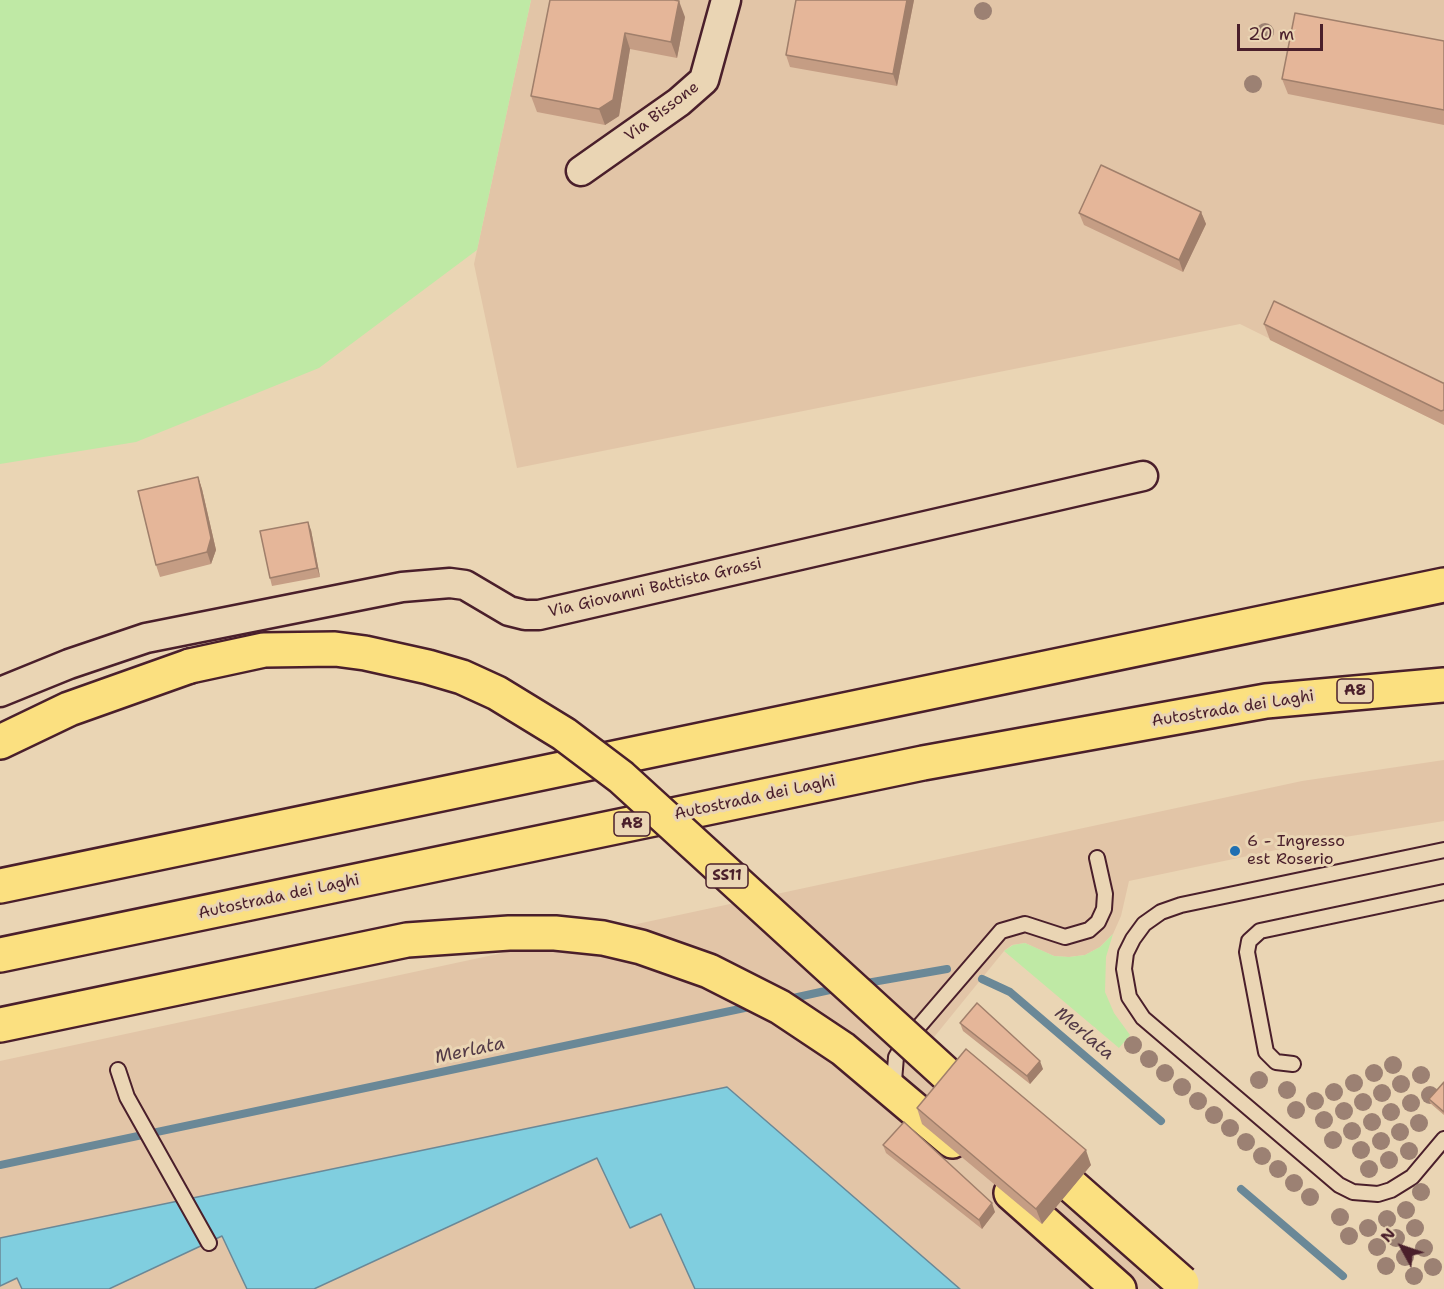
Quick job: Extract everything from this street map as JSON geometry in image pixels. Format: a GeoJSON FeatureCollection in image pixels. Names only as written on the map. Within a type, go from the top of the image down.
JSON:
{"type":"FeatureCollection","features":[{"type":"Feature","properties":{"kind":"highway"},"geometry":{"type":"LineString","coordinates":[[0,886],[1438,585]]}},
{"type":"Feature","properties":{"kind":"highway","name":"SS11"},"geometry":{"type":"LineString","coordinates":[[0,742],[69,709],[190,666],[264,650],[335,649],[365,653],[462,677],[497,693],[564,734],[621,777],[1007,1129],[1186,1286]]}},
{"type":"Feature","properties":{"kind":"highway","name":"Autostrada dei Laghi"},"geometry":{"type":"LineString","coordinates":[[0,955],[923,763],[1266,700],[1444,685]]}},
{"type":"Feature","properties":{"kind":"highway"},"geometry":{"type":"LineString","coordinates":[[0,1025],[407,940],[509,933],[555,933],[603,938],[667,955],[719,976],[780,1007],[843,1049],[1119,1289]]}},
{"type":"Feature","properties":{"kind":"street","name":"Via Bissone"},"geometry":{"type":"LineString","coordinates":[[581,171],[679,102],[704,80],[726,0]]}},
{"type":"Feature","properties":{"kind":"street","name":"Via Giovanni Battista Grassi"},"geometry":{"type":"LineString","coordinates":[[0,692],[69,664],[146,638],[402,586],[450,583],[465,585],[509,611],[539,615],[1143,476]]}},
{"type":"Feature","properties":{"kind":"lane"},"geometry":{"type":"LineString","coordinates":[[1444,850],[1181,905],[1161,912],[1144,924],[1133,939],[1126,953],[1124,969],[1129,998],[1143,1018],[1339,1185],[1353,1192],[1368,1194],[1391,1190],[1412,1177],[1444,1139]]}},
{"type":"Feature","properties":{"kind":"lane"},"geometry":{"type":"LineString","coordinates":[[894,1081],[896,1057],[903,1045],[1001,932],[1025,924],[1065,937],[1089,930],[1098,921],[1104,909],[1105,894],[1097,858]]}},
{"type":"Feature","properties":{"kind":"lane"},"geometry":{"type":"LineString","coordinates":[[1293,1064],[1276,1062],[1266,1052],[1247,952],[1249,941],[1260,931],[1444,892]]}},
{"type":"Feature","properties":{"kind":"lane"},"geometry":{"type":"LineString","coordinates":[[118,1070],[127,1097],[209,1243]]}},
{"type":"Feature","properties":{"kind":"shaded area"},"geometry":{"type":"Polygon","coordinates":[[[531,0],[1444,0],[1444,425],[1240,324],[517,468],[474,264],[531,0]]]}},
{"type":"Feature","properties":{"kind":"shaded area"},"geometry":{"type":"Polygon","coordinates":[[[1444,760],[1444,821],[1314,842],[1129,881],[1121,916],[1113,934],[1100,947],[1085,955],[1054,956],[1025,943],[1012,945],[1004,951],[913,1063],[1159,1289],[0,1289],[0,1061],[1302,781],[1444,760]]]}},
{"type":"Feature","properties":{"kind":"green space"},"geometry":{"type":"Polygon","coordinates":[[[0,0],[531,0],[477,250],[319,368],[136,442],[0,464],[0,0]]]}},
{"type":"Feature","properties":{"kind":"green space"},"geometry":{"type":"Polygon","coordinates":[[[1113,934],[1106,957],[1105,992],[1114,1013],[1130,1035],[1119,1048],[1004,951],[1013,945],[1025,943],[1054,956],[1085,955],[1100,947],[1113,934]]]}},
{"type":"Feature","properties":{"kind":"water"},"geometry":{"type":"Polygon","coordinates":[[[727,1087],[960,1289],[695,1289],[661,1214],[630,1228],[597,1158],[314,1289],[247,1289],[222,1236],[109,1289],[22,1289],[17,1278],[0,1286],[0,1238],[727,1087]]]}},
{"type":"Feature","properties":{"kind":"building"},"geometry":{"type":"Polygon","coordinates":[[[550,0],[679,1],[671,42],[625,33],[613,100],[599,109],[531,96],[550,0]]]}},
{"type":"Feature","properties":{"kind":"building"},"geometry":{"type":"Polygon","coordinates":[[[796,0],[907,0],[893,74],[786,55],[796,0]]]}},
{"type":"Feature","properties":{"kind":"building"},"geometry":{"type":"Polygon","coordinates":[[[1295,13],[1444,41],[1444,110],[1282,79],[1295,13]]]}},
{"type":"Feature","properties":{"kind":"building"},"geometry":{"type":"Polygon","coordinates":[[[1101,165],[1201,212],[1179,260],[1079,213],[1101,165]]]}},
{"type":"Feature","properties":{"kind":"building"},"geometry":{"type":"Polygon","coordinates":[[[1274,301],[1444,383],[1444,410],[1441,411],[1264,324],[1274,301]]]}},
{"type":"Feature","properties":{"kind":"building"},"geometry":{"type":"Polygon","coordinates":[[[198,477],[211,538],[207,552],[156,565],[138,491],[198,477]]]}},
{"type":"Feature","properties":{"kind":"building"},"geometry":{"type":"Polygon","coordinates":[[[308,522],[317,568],[270,578],[260,531],[308,522]]]}},
{"type":"Feature","properties":{"kind":"building"},"geometry":{"type":"Polygon","coordinates":[[[977,1003],[1040,1061],[1027,1076],[960,1023],[977,1003]]]}},
{"type":"Feature","properties":{"kind":"building"},"geometry":{"type":"Polygon","coordinates":[[[966,1049],[1086,1150],[1036,1209],[917,1108],[966,1049]]]}},
{"type":"Feature","properties":{"kind":"building"},"geometry":{"type":"Polygon","coordinates":[[[1444,1082],[1444,1112],[1429,1099],[1444,1082]]]}},
{"type":"Feature","properties":{"kind":"building"},"geometry":{"type":"Polygon","coordinates":[[[904,1122],[992,1203],[979,1220],[883,1145],[904,1122]]]}},
{"type":"Feature","properties":{"kind":"waterway","name":"Merlata"},"geometry":{"type":"LineString","coordinates":[[861,984],[947,969]]}},
{"type":"Feature","properties":{"kind":"waterway","name":"Merlata"},"geometry":{"type":"LineString","coordinates":[[982,979],[1010,992],[1161,1121]]}},
{"type":"Feature","properties":{"kind":"waterway","name":"Merlata"},"geometry":{"type":"LineString","coordinates":[[784,1000],[839,988]]}},
{"type":"Feature","properties":{"kind":"waterway","name":"Merlata"},"geometry":{"type":"LineString","coordinates":[[0,1165],[754,1006]]}},
{"type":"Feature","properties":{"kind":"waterway","name":"Merlata"},"geometry":{"type":"LineString","coordinates":[[1241,1189],[1343,1276]]}},
{"type":"Feature","properties":{"kind":"place","name":"6 - Ingresso est Roserio"},"geometry":{"type":"Point","coordinates":[1235,851]}}]}
